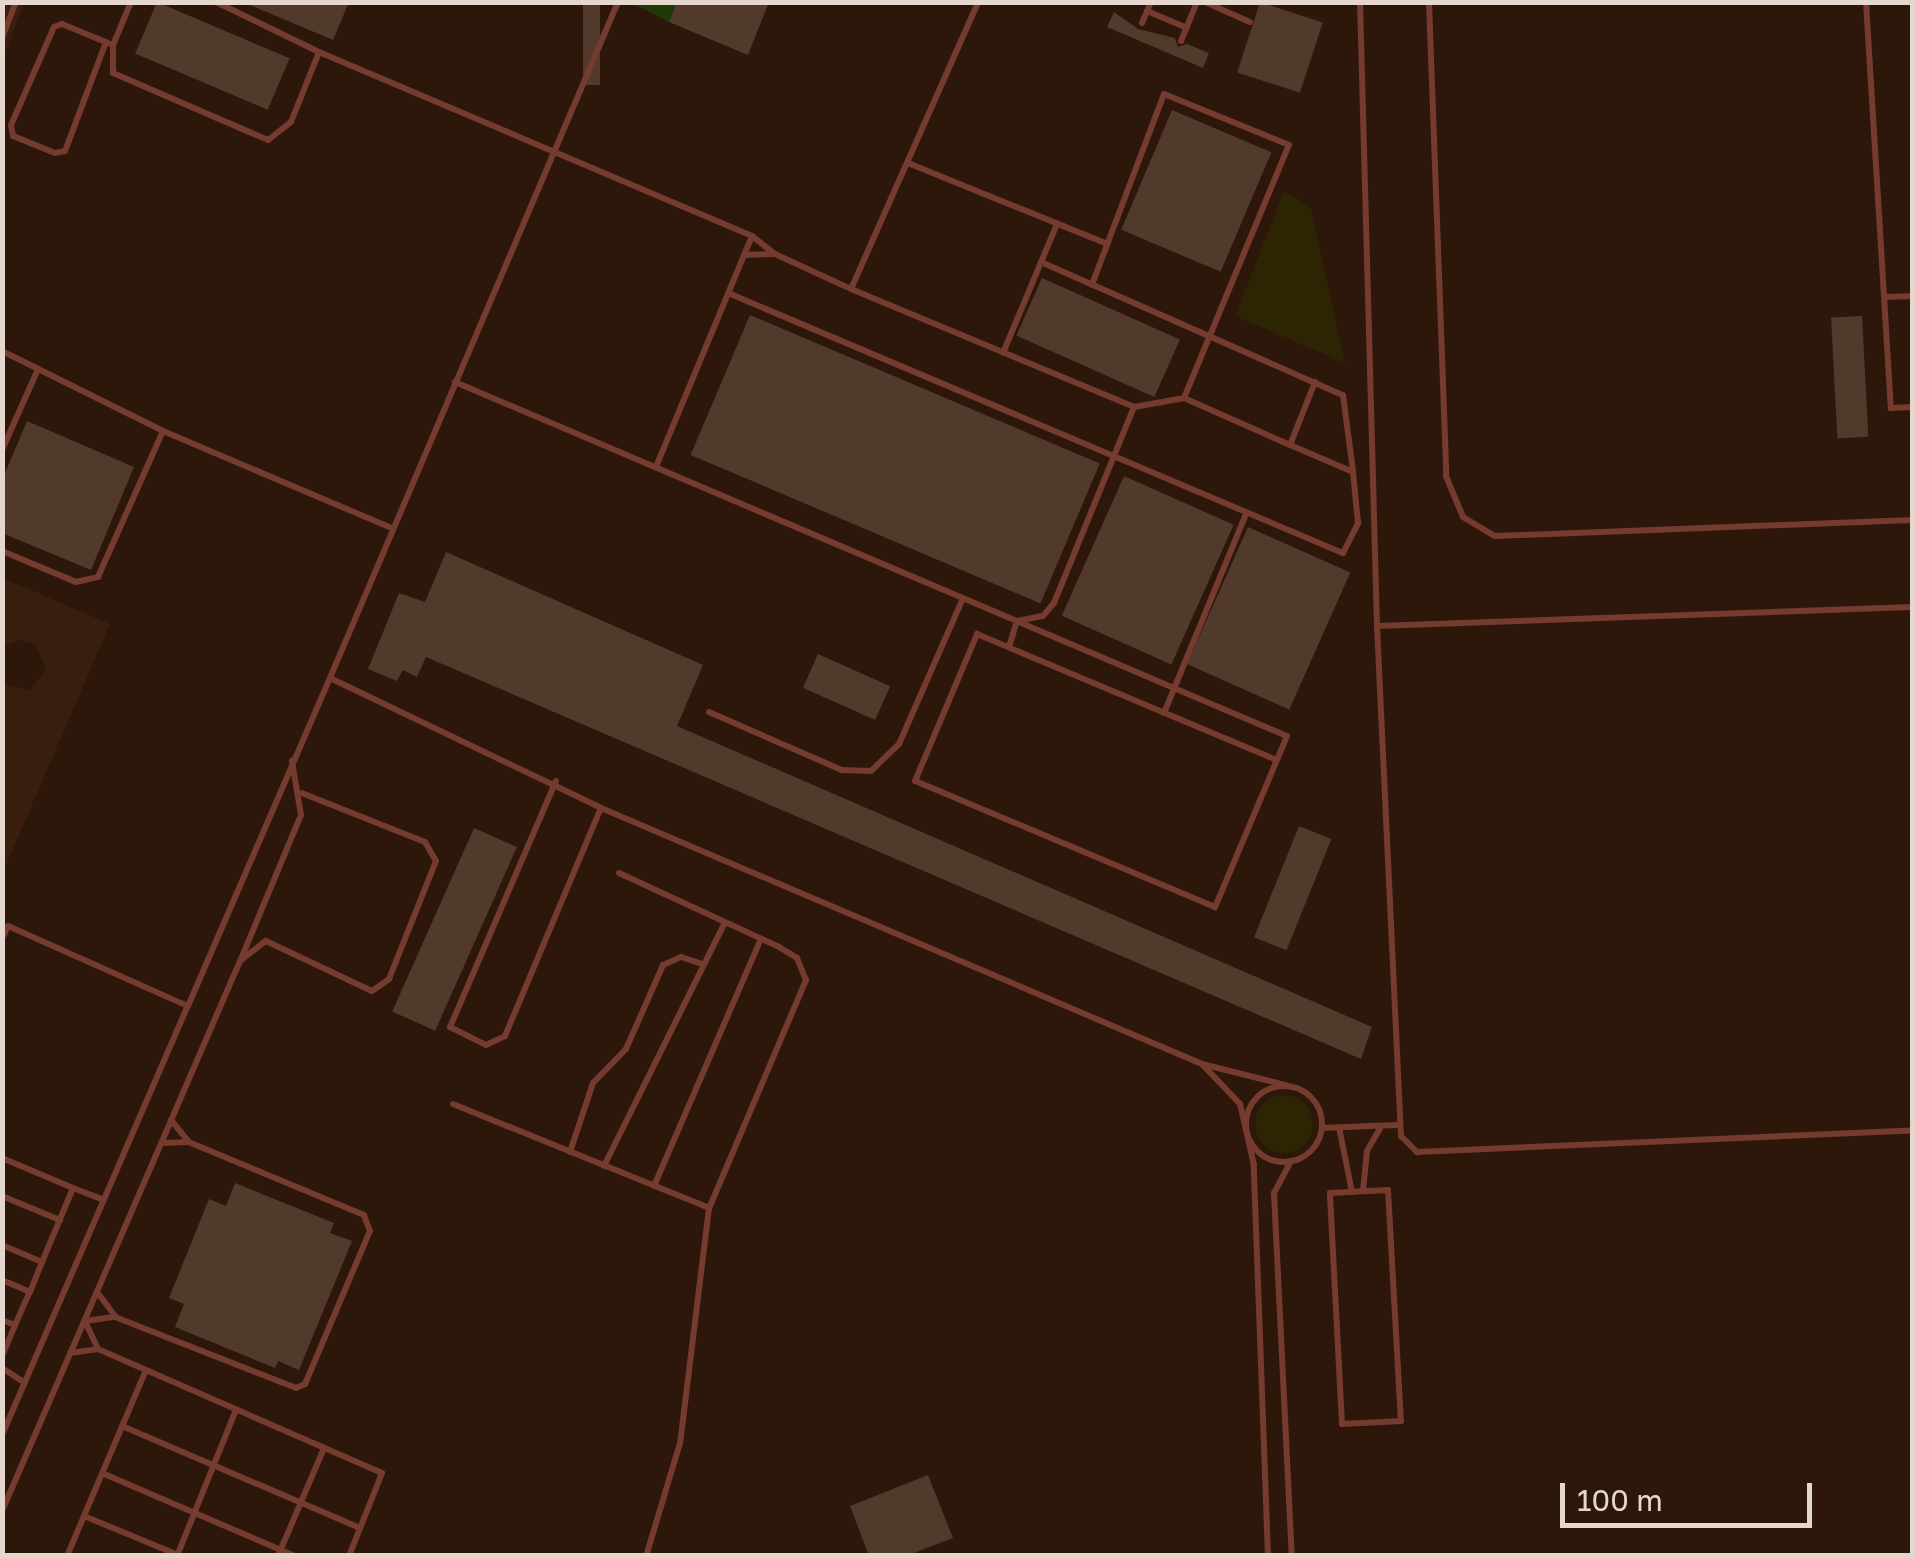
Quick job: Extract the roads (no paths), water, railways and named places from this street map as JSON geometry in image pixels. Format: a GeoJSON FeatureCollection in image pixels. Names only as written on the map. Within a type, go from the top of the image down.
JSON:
{"type":"FeatureCollection","features":[{"type":"Feature","properties":{"kind":"lane"},"geometry":{"type":"LineString","coordinates":[[2,38],[16,2]]}},
{"type":"Feature","properties":{"kind":"lane"},"geometry":{"type":"LineString","coordinates":[[109,44],[62,24],[54,27],[11,125],[13,136],[55,153],[64,150],[131,2]]}},
{"type":"Feature","properties":{"kind":"lane"},"geometry":{"type":"LineString","coordinates":[[216,2],[320,52],[752,236],[775,254],[852,289],[1134,407],[1184,398],[1353,472]]}},
{"type":"Feature","properties":{"kind":"lane"},"geometry":{"type":"LineString","coordinates":[[2,1435],[618,2]]}},
{"type":"Feature","properties":{"kind":"lane"},"geometry":{"type":"LineString","coordinates":[[852,289],[978,2]]}},
{"type":"Feature","properties":{"kind":"lane"},"geometry":{"type":"LineString","coordinates":[[1142,24],[1150,2]]}},
{"type":"Feature","properties":{"kind":"lane"},"geometry":{"type":"LineString","coordinates":[[1181,41],[1201,2],[1250,22]]}},
{"type":"Feature","properties":{"kind":"lane"},"geometry":{"type":"LineString","coordinates":[[1360,2],[1397,1125],[1417,1152],[1912,1130]]}},
{"type":"Feature","properties":{"kind":"lane"},"geometry":{"type":"LineString","coordinates":[[1429,2],[1446,476],[1464,517],[1496,536],[1912,520]]}},
{"type":"Feature","properties":{"kind":"lane"},"geometry":{"type":"LineString","coordinates":[[1866,2],[1891,408],[1912,407]]}},
{"type":"Feature","properties":{"kind":"lane"},"geometry":{"type":"LineString","coordinates":[[1147,11],[1186,28]]}},
{"type":"Feature","properties":{"kind":"lane"},"geometry":{"type":"LineString","coordinates":[[109,44],[113,73],[125,83],[268,140],[291,122],[320,52]]}},
{"type":"Feature","properties":{"kind":"lane"},"geometry":{"type":"LineString","coordinates":[[1092,284],[1164,94],[1289,144],[1184,398]]}},
{"type":"Feature","properties":{"kind":"lane"},"geometry":{"type":"LineString","coordinates":[[908,163],[1107,244]]}},
{"type":"Feature","properties":{"kind":"lane"},"geometry":{"type":"LineString","coordinates":[[1003,352],[1058,224]]}},
{"type":"Feature","properties":{"kind":"lane"},"geometry":{"type":"LineString","coordinates":[[656,467],[752,236]]}},
{"type":"Feature","properties":{"kind":"lane"},"geometry":{"type":"LineString","coordinates":[[744,255],[775,254]]}},
{"type":"Feature","properties":{"kind":"lane"},"geometry":{"type":"LineString","coordinates":[[728,294],[1343,553],[1358,522],[1343,395],[1041,262]]}},
{"type":"Feature","properties":{"kind":"lane"},"geometry":{"type":"LineString","coordinates":[[1886,297],[1912,296]]}},
{"type":"Feature","properties":{"kind":"lane"},"geometry":{"type":"LineString","coordinates":[[2,352],[163,431],[392,528]]}},
{"type":"Feature","properties":{"kind":"lane"},"geometry":{"type":"LineString","coordinates":[[2,450],[38,369]]}},
{"type":"Feature","properties":{"kind":"lane"},"geometry":{"type":"LineString","coordinates":[[455,382],[1287,736],[1277,760],[1215,907],[915,781],[976,634],[1277,760]]}},
{"type":"Feature","properties":{"kind":"lane"},"geometry":{"type":"LineString","coordinates":[[1290,445],[1314,382]]}},
{"type":"Feature","properties":{"kind":"lane"},"geometry":{"type":"LineString","coordinates":[[1017,621],[1043,616],[1054,603],[1134,407]]}},
{"type":"Feature","properties":{"kind":"lane"},"geometry":{"type":"LineString","coordinates":[[2,551],[76,582],[98,577],[163,431]]}},
{"type":"Feature","properties":{"kind":"lane"},"geometry":{"type":"LineString","coordinates":[[1164,712],[1247,512]]}},
{"type":"Feature","properties":{"kind":"lane"},"geometry":{"type":"LineString","coordinates":[[709,712],[842,770],[871,771],[899,744],[963,598]]}},
{"type":"Feature","properties":{"kind":"lane"},"geometry":{"type":"LineString","coordinates":[[1378,626],[1912,607]]}},
{"type":"Feature","properties":{"kind":"lane"},"geometry":{"type":"LineString","coordinates":[[1009,648],[1017,621]]}},
{"type":"Feature","properties":{"kind":"lane"},"geometry":{"type":"LineString","coordinates":[[330,678],[556,781],[601,808],[1202,1064],[1289,1086],[1314,1100],[1322,1128],[1312,1150],[1292,1161],[1274,1193],[1292,1556]]}},
{"type":"Feature","properties":{"kind":"lane"},"geometry":{"type":"LineString","coordinates":[[2,1511],[301,815],[302,793],[292,760]]}},
{"type":"Feature","properties":{"kind":"lane"},"geometry":{"type":"LineString","coordinates":[[556,781],[450,1027],[486,1045],[505,1036],[601,808]]}},
{"type":"Feature","properties":{"kind":"lane"},"geometry":{"type":"LineString","coordinates":[[240,961],[266,941],[372,990],[388,979],[436,860],[424,842],[302,793]]}},
{"type":"Feature","properties":{"kind":"lane"},"geometry":{"type":"LineString","coordinates":[[619,873],[797,958],[806,980],[709,1208],[680,1443],[646,1556]]}},
{"type":"Feature","properties":{"kind":"lane"},"geometry":{"type":"LineString","coordinates":[[604,1166],[725,922]]}},
{"type":"Feature","properties":{"kind":"lane"},"geometry":{"type":"LineString","coordinates":[[2,939],[8,926],[188,1006]]}},
{"type":"Feature","properties":{"kind":"lane"},"geometry":{"type":"LineString","coordinates":[[654,1186],[761,939]]}},
{"type":"Feature","properties":{"kind":"lane"},"geometry":{"type":"LineString","coordinates":[[570,1152],[593,1083],[626,1049],[663,966],[680,957],[702,964]]}},
{"type":"Feature","properties":{"kind":"lane"},"geometry":{"type":"LineString","coordinates":[[1202,1064],[1240,1104],[1254,1178],[1268,1556]]}},
{"type":"Feature","properties":{"kind":"lane"},"geometry":{"type":"LineString","coordinates":[[1289,1086],[1274,1086],[1252,1103],[1246,1131],[1258,1152],[1292,1161]]}},
{"type":"Feature","properties":{"kind":"lane"},"geometry":{"type":"LineString","coordinates":[[453,1104],[709,1208]]}},
{"type":"Feature","properties":{"kind":"lane"},"geometry":{"type":"LineString","coordinates":[[171,1120],[189,1142]]}},
{"type":"Feature","properties":{"kind":"lane"},"geometry":{"type":"LineString","coordinates":[[1322,1128],[1397,1125]]}},
{"type":"Feature","properties":{"kind":"lane"},"geometry":{"type":"LineString","coordinates":[[1362,1191],[1367,1152],[1382,1126]]}},
{"type":"Feature","properties":{"kind":"lane"},"geometry":{"type":"LineString","coordinates":[[1340,1127],[1352,1192]]}},
{"type":"Feature","properties":{"kind":"lane"},"geometry":{"type":"LineString","coordinates":[[84,1321],[116,1317],[296,1388],[305,1384],[370,1231],[364,1215],[189,1142],[161,1144]]}},
{"type":"Feature","properties":{"kind":"lane"},"geometry":{"type":"LineString","coordinates":[[2,1158],[104,1200]]}},
{"type":"Feature","properties":{"kind":"lane"},"geometry":{"type":"LineString","coordinates":[[2,1356],[73,1188]]}},
{"type":"Feature","properties":{"kind":"lane"},"geometry":{"type":"LineString","coordinates":[[1388,1190],[1400,1422],[1342,1424],[1330,1193],[1352,1192],[1388,1190]]}},
{"type":"Feature","properties":{"kind":"lane"},"geometry":{"type":"LineString","coordinates":[[2,1196],[60,1220]]}},
{"type":"Feature","properties":{"kind":"lane"},"geometry":{"type":"LineString","coordinates":[[2,1246],[42,1262]]}},
{"type":"Feature","properties":{"kind":"lane"},"geometry":{"type":"LineString","coordinates":[[2,1280],[30,1292]]}},
{"type":"Feature","properties":{"kind":"lane"},"geometry":{"type":"LineString","coordinates":[[97,1292],[116,1317]]}},
{"type":"Feature","properties":{"kind":"lane"},"geometry":{"type":"LineString","coordinates":[[2,1320],[16,1326]]}},
{"type":"Feature","properties":{"kind":"lane"},"geometry":{"type":"LineString","coordinates":[[84,1321],[98,1349]]}},
{"type":"Feature","properties":{"kind":"lane"},"geometry":{"type":"LineString","coordinates":[[70,1354],[98,1349],[382,1473],[348,1556]]}},
{"type":"Feature","properties":{"kind":"lane"},"geometry":{"type":"LineString","coordinates":[[2,1368],[25,1384]]}},
{"type":"Feature","properties":{"kind":"lane"},"geometry":{"type":"LineString","coordinates":[[67,1556],[146,1370]]}},
{"type":"Feature","properties":{"kind":"lane"},"geometry":{"type":"LineString","coordinates":[[84,1516],[178,1555],[236,1410]]}},
{"type":"Feature","properties":{"kind":"lane"},"geometry":{"type":"LineString","coordinates":[[122,1426],[360,1528]]}},
{"type":"Feature","properties":{"kind":"lane"},"geometry":{"type":"LineString","coordinates":[[280,1552],[324,1448]]}},
{"type":"Feature","properties":{"kind":"lane"},"geometry":{"type":"LineString","coordinates":[[102,1473],[295,1556]]}},
{"type":"Feature","properties":{"kind":"lane"},"geometry":{"type":"LineString","coordinates":[[656,1556],[671,1556]]}},
{"type":"Feature","properties":{"kind":"lane"},"geometry":{"type":"LineString","coordinates":[[946,1556],[979,1556]]}}]}
